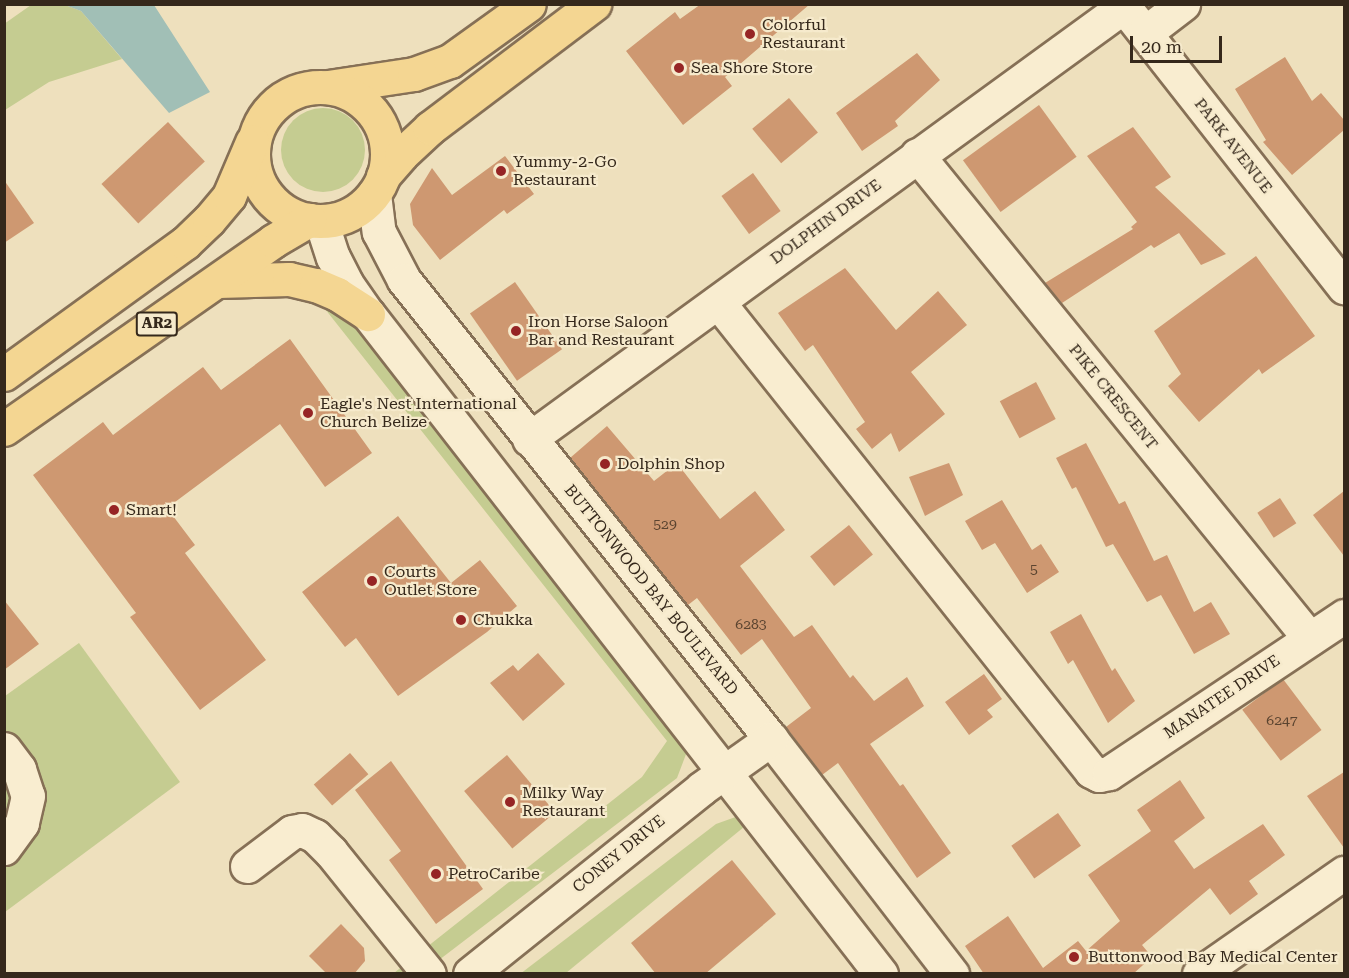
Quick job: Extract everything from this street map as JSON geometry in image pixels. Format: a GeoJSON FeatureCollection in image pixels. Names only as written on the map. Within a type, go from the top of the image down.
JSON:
{"type":"FeatureCollection","features":[{"type":"Feature","properties":{"kind":"main road"},"geometry":{"type":"LineString","coordinates":[[4,374],[185,243],[209,220],[229,196],[258,129],[269,111],[286,96],[306,88],[328,87],[414,74],[450,61],[529,4]]}},
{"type":"Feature","properties":{"kind":"main road"},"geometry":{"type":"LineString","coordinates":[[258,129],[254,149],[255,169],[262,187],[274,202],[290,214],[315,220],[341,217],[359,208],[400,154],[430,128],[594,5]]}},
{"type":"Feature","properties":{"kind":"main road"},"geometry":{"type":"LineString","coordinates":[[328,87],[347,92],[364,103],[377,118],[385,137],[387,157],[378,185]]}},
{"type":"Feature","properties":{"kind":"main road","name":"AR2"},"geometry":{"type":"LineString","coordinates":[[4,429],[273,241],[315,220]]}},
{"type":"Feature","properties":{"kind":"main road"},"geometry":{"type":"LineString","coordinates":[[218,281],[289,279],[316,285],[369,314]]}},
{"type":"Feature","properties":{"kind":"street"},"geometry":{"type":"LineString","coordinates":[[1145,33],[1183,4]]}},
{"type":"Feature","properties":{"kind":"street","name":"PARK AVENUE"},"geometry":{"type":"LineString","coordinates":[[1123,5],[1342,279]]}},
{"type":"Feature","properties":{"kind":"street","name":"DOLPHIN DRIVE"},"geometry":{"type":"LineString","coordinates":[[529,439],[1123,5]]}},
{"type":"Feature","properties":{"kind":"street","name":"PIKE CRESCENT"},"geometry":{"type":"LineString","coordinates":[[917,155],[1310,639]]}},
{"type":"Feature","properties":{"kind":"street","name":"BUTTONWOOD BAY BOULEVARD"},"geometry":{"type":"LineString","coordinates":[[378,185],[379,232],[404,280],[771,739],[952,974]]}},
{"type":"Feature","properties":{"kind":"street"},"geometry":{"type":"LineString","coordinates":[[315,220],[346,283],[369,314],[881,974]]}},
{"type":"Feature","properties":{"kind":"street","name":"MANATEE DRIVE"},"geometry":{"type":"LineString","coordinates":[[718,302],[1091,771],[1099,775],[1109,773],[1344,615]]}},
{"type":"Feature","properties":{"kind":"street","name":"CONEY DRIVE"},"geometry":{"type":"LineString","coordinates":[[470,974],[724,773],[771,739]]}},
{"type":"Feature","properties":{"kind":"street"},"geometry":{"type":"LineString","coordinates":[[4,749],[19,769],[28,796],[22,823],[4,848]]}},
{"type":"Feature","properties":{"kind":"street"},"geometry":{"type":"LineString","coordinates":[[247,866],[292,832],[302,830],[315,836],[331,852],[429,974]]}},
{"type":"Feature","properties":{"kind":"street"},"geometry":{"type":"LineString","coordinates":[[1199,974],[1344,873]]}},
{"type":"Feature","properties":{"kind":"green space"},"geometry":{"type":"Polygon","coordinates":[[[31,5],[65,5],[81,11],[122,59],[49,82],[5,110],[4,24],[31,5]]]}},
{"type":"Feature","properties":{"kind":"green space"},"geometry":{"type":"Polygon","coordinates":[[[315,108],[331,108],[347,115],[358,126],[365,142],[362,166],[353,180],[331,192],[315,192],[299,185],[288,174],[281,158],[281,142],[288,126],[299,115],[315,108]]]}},
{"type":"Feature","properties":{"kind":"green space"},"geometry":{"type":"Polygon","coordinates":[[[310,290],[341,312],[374,343],[688,749],[677,778],[422,973],[394,973],[642,777],[667,741],[310,290]]]}},
{"type":"Feature","properties":{"kind":"green space"},"geometry":{"type":"Polygon","coordinates":[[[79,643],[180,782],[5,912],[5,696],[79,643]]]}},
{"type":"Feature","properties":{"kind":"green space"},"geometry":{"type":"Polygon","coordinates":[[[744,814],[750,822],[566,973],[520,974],[716,824],[744,814]]]}},
{"type":"Feature","properties":{"kind":"water"},"geometry":{"type":"Polygon","coordinates":[[[65,5],[154,5],[210,92],[169,113],[81,11],[65,5]]]}},
{"type":"Feature","properties":{"kind":"building"},"geometry":{"type":"Polygon","coordinates":[[[701,4],[810,4],[725,77],[732,86],[683,125],[626,51],[675,12],[680,19],[701,4]]]}},
{"type":"Feature","properties":{"kind":"building"},"geometry":{"type":"Polygon","coordinates":[[[917,53],[940,80],[895,121],[898,126],[862,151],[836,113],[917,53]]]}},
{"type":"Feature","properties":{"kind":"building"},"geometry":{"type":"Polygon","coordinates":[[[1285,57],[1312,101],[1321,93],[1344,120],[1344,130],[1292,175],[1263,142],[1266,140],[1235,89],[1285,57]]]}},
{"type":"Feature","properties":{"kind":"building"},"geometry":{"type":"Polygon","coordinates":[[[789,98],[818,132],[781,163],[752,129],[789,98]]]}},
{"type":"Feature","properties":{"kind":"building"},"geometry":{"type":"Polygon","coordinates":[[[1039,105],[1077,157],[1001,212],[963,160],[1039,105]]]}},
{"type":"Feature","properties":{"kind":"building"},"geometry":{"type":"Polygon","coordinates":[[[168,122],[205,161],[138,224],[101,184],[168,122]]]}},
{"type":"Feature","properties":{"kind":"building"},"geometry":{"type":"Polygon","coordinates":[[[1133,127],[1171,177],[1155,187],[1226,254],[1201,265],[1179,233],[1154,248],[1151,245],[1062,303],[1045,283],[1133,229],[1131,227],[1137,222],[1087,156],[1133,127]]]}},
{"type":"Feature","properties":{"kind":"building"},"geometry":{"type":"Polygon","coordinates":[[[505,156],[534,194],[507,214],[504,210],[440,260],[413,225],[410,204],[432,168],[452,195],[505,156]]]}},
{"type":"Feature","properties":{"kind":"building"},"geometry":{"type":"Polygon","coordinates":[[[753,173],[781,211],[749,234],[721,196],[753,173]]]}},
{"type":"Feature","properties":{"kind":"building"},"geometry":{"type":"Polygon","coordinates":[[[4,180],[34,223],[4,243],[4,180]]]}},
{"type":"Feature","properties":{"kind":"building"},"geometry":{"type":"Polygon","coordinates":[[[1256,256],[1315,336],[1262,374],[1259,369],[1199,422],[1168,386],[1181,374],[1154,331],[1256,256]]]}},
{"type":"Feature","properties":{"kind":"building"},"geometry":{"type":"Polygon","coordinates":[[[845,268],[896,330],[938,291],[967,325],[911,372],[945,414],[899,452],[891,433],[872,449],[856,429],[865,422],[813,345],[805,351],[778,313],[845,268]]]}},
{"type":"Feature","properties":{"kind":"building","name":"Iron Horse Saloon Bar and Restaurant"},"geometry":{"type":"Polygon","coordinates":[[[515,282],[562,349],[517,381],[470,314],[515,282]]]}},
{"type":"Feature","properties":{"kind":"building"},"geometry":{"type":"Polygon","coordinates":[[[290,339],[372,453],[325,487],[280,424],[167,508],[195,545],[185,553],[266,660],[200,710],[130,617],[136,613],[33,475],[103,422],[113,435],[203,367],[221,390],[290,339]]]}},
{"type":"Feature","properties":{"kind":"building"},"geometry":{"type":"Polygon","coordinates":[[[1036,382],[1056,419],[1020,438],[1000,401],[1036,382]]]}},
{"type":"Feature","properties":{"kind":"building"},"geometry":{"type":"Polygon","coordinates":[[[607,426],[654,481],[677,463],[720,519],[755,491],[785,530],[740,566],[794,637],[812,625],[850,678],[853,675],[874,701],[907,677],[924,706],[870,744],[900,786],[903,784],[951,853],[917,878],[838,763],[822,775],[786,727],[811,708],[762,639],[741,655],[697,598],[688,605],[570,458],[607,426]]]}},
{"type":"Feature","properties":{"kind":"building"},"geometry":{"type":"Polygon","coordinates":[[[1086,443],[1119,504],[1125,501],[1154,561],[1167,555],[1194,612],[1211,602],[1230,634],[1194,654],[1161,595],[1147,602],[1113,544],[1106,547],[1076,487],[1072,489],[1056,458],[1086,443]]]}},
{"type":"Feature","properties":{"kind":"building"},"geometry":{"type":"Polygon","coordinates":[[[949,463],[963,495],[925,516],[909,477],[949,463]]]}},
{"type":"Feature","properties":{"kind":"building"},"geometry":{"type":"Polygon","coordinates":[[[1344,491],[1344,556],[1313,515],[1344,491]]]}},
{"type":"Feature","properties":{"kind":"building"},"geometry":{"type":"Polygon","coordinates":[[[1280,498],[1296,523],[1274,538],[1257,513],[1280,498]]]}},
{"type":"Feature","properties":{"kind":"building"},"geometry":{"type":"Polygon","coordinates":[[[1002,500],[1032,550],[1041,544],[1059,572],[1027,593],[995,543],[982,550],[965,521],[1002,500]]]}},
{"type":"Feature","properties":{"kind":"building"},"geometry":{"type":"Polygon","coordinates":[[[398,516],[451,583],[480,560],[517,606],[487,632],[398,696],[356,638],[345,647],[302,592],[398,516]]]}},
{"type":"Feature","properties":{"kind":"building"},"geometry":{"type":"Polygon","coordinates":[[[849,525],[873,555],[834,586],[810,556],[849,525]]]}},
{"type":"Feature","properties":{"kind":"building"},"geometry":{"type":"Polygon","coordinates":[[[4,600],[39,644],[4,670],[4,600]]]}},
{"type":"Feature","properties":{"kind":"building"},"geometry":{"type":"Polygon","coordinates":[[[1081,614],[1112,671],[1115,668],[1135,701],[1108,723],[1073,660],[1068,664],[1050,632],[1081,614]]]}},
{"type":"Feature","properties":{"kind":"building"},"geometry":{"type":"Polygon","coordinates":[[[538,653],[565,684],[523,721],[490,683],[513,665],[518,671],[538,653]]]}},
{"type":"Feature","properties":{"kind":"building"},"geometry":{"type":"Polygon","coordinates":[[[984,674],[1002,699],[987,710],[993,717],[969,735],[945,702],[984,674]]]}},
{"type":"Feature","properties":{"kind":"building"},"geometry":{"type":"Polygon","coordinates":[[[1283,679],[1322,730],[1281,761],[1242,710],[1283,679]]]}},
{"type":"Feature","properties":{"kind":"building"},"geometry":{"type":"Polygon","coordinates":[[[350,753],[368,774],[332,806],[314,784],[350,753]]]}},
{"type":"Feature","properties":{"kind":"building","name":"Milky Way Restaurant"},"geometry":{"type":"Polygon","coordinates":[[[507,755],[555,812],[512,848],[464,791],[507,755]]]}},
{"type":"Feature","properties":{"kind":"building"},"geometry":{"type":"Polygon","coordinates":[[[391,761],[483,889],[436,924],[389,860],[401,851],[355,790],[391,761]]]}},
{"type":"Feature","properties":{"kind":"building"},"geometry":{"type":"Polygon","coordinates":[[[1344,772],[1344,848],[1307,796],[1344,772]]]}},
{"type":"Feature","properties":{"kind":"building"},"geometry":{"type":"Polygon","coordinates":[[[1180,780],[1205,818],[1174,841],[1194,869],[1263,824],[1285,855],[1249,881],[1258,894],[1230,915],[1210,888],[1142,945],[1152,957],[1133,974],[984,974],[965,946],[1008,916],[1043,968],[1078,941],[1086,951],[1120,921],[1088,875],[1151,831],[1137,810],[1180,780]]]}},
{"type":"Feature","properties":{"kind":"building"},"geometry":{"type":"Polygon","coordinates":[[[1058,813],[1081,846],[1034,878],[1011,846],[1058,813]]]}},
{"type":"Feature","properties":{"kind":"building"},"geometry":{"type":"Polygon","coordinates":[[[732,860],[776,914],[705,974],[656,974],[631,943],[732,860]]]}},
{"type":"Feature","properties":{"kind":"building"},"geometry":{"type":"Polygon","coordinates":[[[341,924],[364,948],[365,961],[354,974],[327,974],[309,956],[341,924]]]}},
{"type":"Feature","properties":{"kind":"place","name":"Colorful Restaurant"},"geometry":{"type":"Point","coordinates":[750,34]}},
{"type":"Feature","properties":{"kind":"place","name":"Sea Shore Store"},"geometry":{"type":"Point","coordinates":[679,68]}},
{"type":"Feature","properties":{"kind":"place","name":"Yummy-2-Go Restaurant"},"geometry":{"type":"Point","coordinates":[501,171]}},
{"type":"Feature","properties":{"kind":"place","name":"Iron Horse Saloon Bar and Restaurant"},"geometry":{"type":"Point","coordinates":[516,331]}},
{"type":"Feature","properties":{"kind":"place","name":"Eagle's Nest International Church Belize"},"geometry":{"type":"Point","coordinates":[308,413]}},
{"type":"Feature","properties":{"kind":"place","name":"Dolphin Shop"},"geometry":{"type":"Point","coordinates":[605,464]}},
{"type":"Feature","properties":{"kind":"place","name":"Smart!"},"geometry":{"type":"Point","coordinates":[114,510]}},
{"type":"Feature","properties":{"kind":"place","name":"Courts Outlet Store"},"geometry":{"type":"Point","coordinates":[372,581]}},
{"type":"Feature","properties":{"kind":"place","name":"Chukka"},"geometry":{"type":"Point","coordinates":[461,620]}},
{"type":"Feature","properties":{"kind":"place","name":"Milky Way Restaurant"},"geometry":{"type":"Point","coordinates":[510,802]}},
{"type":"Feature","properties":{"kind":"place","name":"PetroCaribe"},"geometry":{"type":"Point","coordinates":[436,874]}},
{"type":"Feature","properties":{"kind":"place","name":"Buttonwood Bay Medical Center"},"geometry":{"type":"Point","coordinates":[1074,957]}}]}
